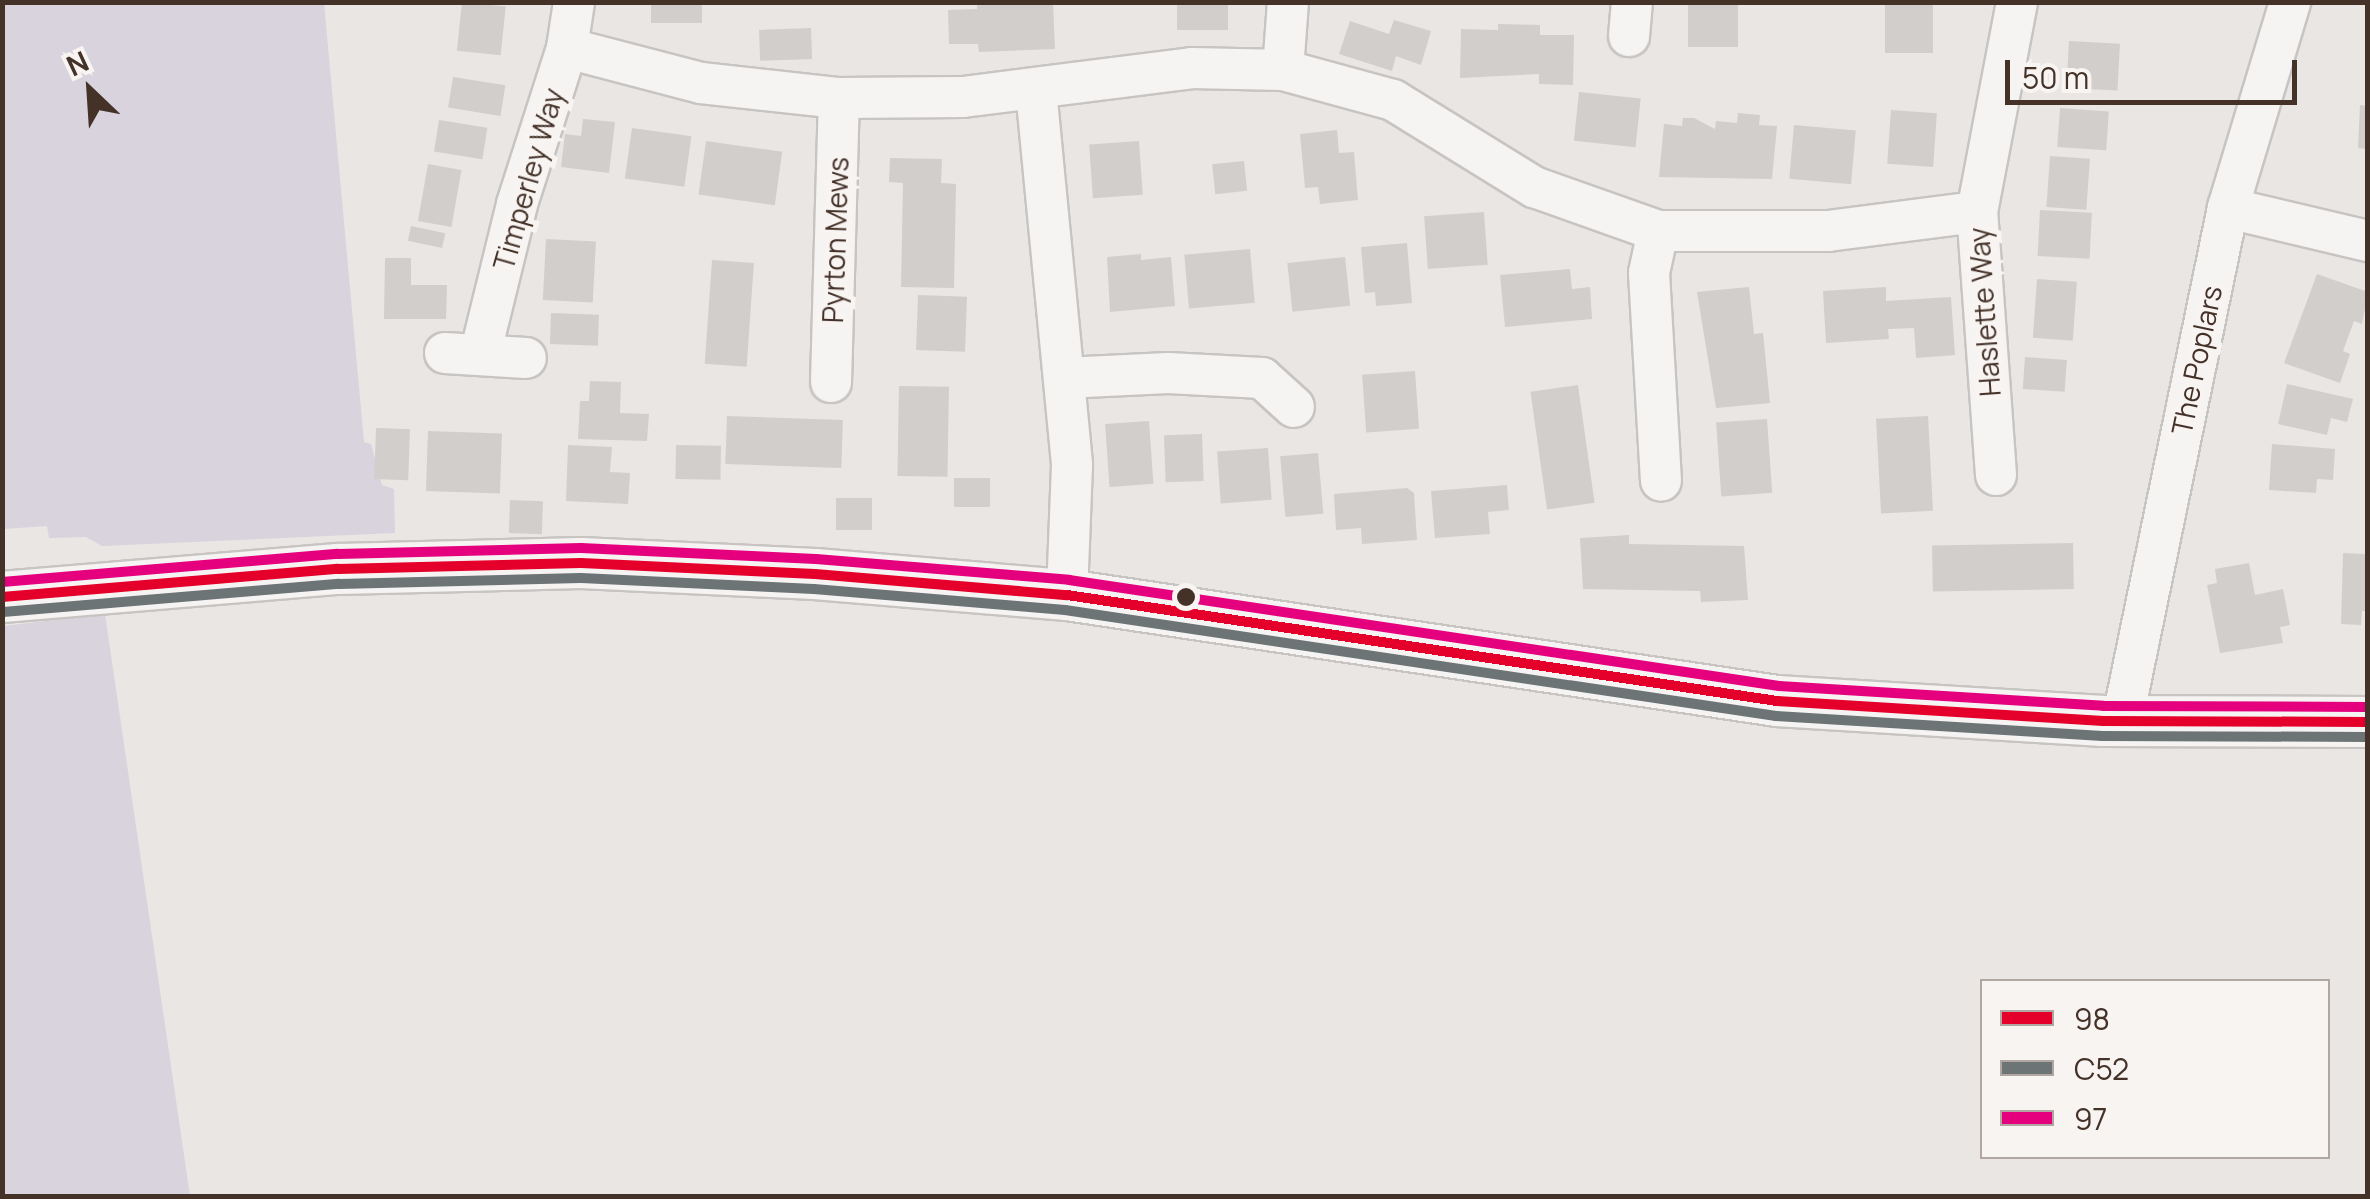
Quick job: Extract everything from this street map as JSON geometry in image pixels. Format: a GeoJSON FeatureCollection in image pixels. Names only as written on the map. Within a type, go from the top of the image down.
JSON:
{"type":"FeatureCollection","features":[{"type":"Feature","properties":{"kind":"street","name":"Timperley Way"},"geometry":{"type":"LineString","coordinates":[[526,358],[463,354],[568,48],[574,2]]}},
{"type":"Feature","properties":{"kind":"street"},"geometry":{"type":"LineString","coordinates":[[1283,70],[1288,2]]}},
{"type":"Feature","properties":{"kind":"street","name":"Haslette Way"},"geometry":{"type":"LineString","coordinates":[[2004,455],[1977,212],[2016,2]]}},
{"type":"Feature","properties":{"kind":"street","name":"The Poplars"},"geometry":{"type":"LineString","coordinates":[[2122,722],[2228,208],[2290,2]]}},
{"type":"Feature","properties":{"kind":"street"},"geometry":{"type":"LineString","coordinates":[[568,48],[701,83],[839,98],[1036,90],[1147,72],[1283,70],[1393,100],[1534,187],[1658,231],[1828,231],[1977,212]]}},
{"type":"Feature","properties":{"kind":"street"},"geometry":{"type":"LineString","coordinates":[[1036,90],[1072,465],[1067,595]]}},
{"type":"Feature","properties":{"kind":"street","name":"Pyrton Mews"},"geometry":{"type":"LineString","coordinates":[[830,382],[839,98]]}},
{"type":"Feature","properties":{"kind":"street"},"geometry":{"type":"LineString","coordinates":[[2228,208],[2368,242]]}},
{"type":"Feature","properties":{"kind":"street"},"geometry":{"type":"LineString","coordinates":[[1658,231],[1648,273],[1662,481]]}},
{"type":"Feature","properties":{"kind":"street"},"geometry":{"type":"LineString","coordinates":[[1064,378],[1168,373],[1265,362],[1294,407]]}},
{"type":"Feature","properties":{"kind":"street"},"geometry":{"type":"LineString","coordinates":[[2,598],[338,569],[581,563],[1067,595],[1630,684],[1777,701],[2122,722],[2368,722]]}},
{"type":"Feature","properties":{"kind":"shaded area"},"geometry":{"type":"Polygon","coordinates":[[[3,3],[324,3],[364,442],[371,444],[382,485],[394,489],[395,533],[102,546],[86,537],[49,538],[47,526],[3,529],[3,3]]]}},
{"type":"Feature","properties":{"kind":"shaded area"},"geometry":{"type":"Polygon","coordinates":[[[105,614],[190,1196],[3,1196],[3,626],[105,614]]]}},
{"type":"Feature","properties":{"kind":"building"},"geometry":{"type":"Polygon","coordinates":[[[462,2],[506,7],[501,55],[457,51],[462,2]]]}},
{"type":"Feature","properties":{"kind":"building"},"geometry":{"type":"Polygon","coordinates":[[[651,2],[702,2],[702,23],[651,23],[651,2]]]}},
{"type":"Feature","properties":{"kind":"building"},"geometry":{"type":"Polygon","coordinates":[[[977,2],[1053,2],[1055,49],[979,52],[978,44],[949,44],[948,10],[977,9],[977,2]]]}},
{"type":"Feature","properties":{"kind":"building"},"geometry":{"type":"Polygon","coordinates":[[[1177,2],[1228,2],[1228,30],[1177,30],[1177,2]]]}},
{"type":"Feature","properties":{"kind":"building"},"geometry":{"type":"Polygon","coordinates":[[[1688,2],[1738,2],[1738,47],[1688,47],[1688,2]]]}},
{"type":"Feature","properties":{"kind":"building"},"geometry":{"type":"Polygon","coordinates":[[[1885,2],[1933,2],[1933,53],[1885,53],[1885,2]]]}},
{"type":"Feature","properties":{"kind":"building"},"geometry":{"type":"Polygon","coordinates":[[[1394,20],[1431,31],[1421,65],[1396,56],[1392,71],[1339,54],[1350,21],[1389,34],[1394,20]]]}},
{"type":"Feature","properties":{"kind":"building"},"geometry":{"type":"Polygon","coordinates":[[[1498,24],[1540,25],[1540,35],[1574,35],[1573,85],[1539,84],[1539,74],[1460,78],[1461,29],[1498,30],[1498,24]]]}},
{"type":"Feature","properties":{"kind":"building"},"geometry":{"type":"Polygon","coordinates":[[[811,28],[812,59],[760,61],[759,30],[811,28]]]}},
{"type":"Feature","properties":{"kind":"building"},"geometry":{"type":"Polygon","coordinates":[[[2069,41],[2120,44],[2117,91],[2067,88],[2069,41]]]}},
{"type":"Feature","properties":{"kind":"building"},"geometry":{"type":"Polygon","coordinates":[[[453,77],[505,85],[500,116],[448,108],[453,77]]]}},
{"type":"Feature","properties":{"kind":"building"},"geometry":{"type":"Polygon","coordinates":[[[1579,92],[1641,98],[1636,147],[1574,141],[1579,92]]]}},
{"type":"Feature","properties":{"kind":"building"},"geometry":{"type":"Polygon","coordinates":[[[2360,105],[2368,106],[2368,149],[2358,148],[2360,105]]]}},
{"type":"Feature","properties":{"kind":"building"},"geometry":{"type":"Polygon","coordinates":[[[2060,108],[2109,111],[2106,150],[2057,147],[2060,108]]]}},
{"type":"Feature","properties":{"kind":"building"},"geometry":{"type":"Polygon","coordinates":[[[1891,110],[1937,113],[1933,167],[1887,164],[1891,110]]]}},
{"type":"Feature","properties":{"kind":"building"},"geometry":{"type":"Polygon","coordinates":[[[1738,113],[1760,115],[1759,125],[1777,126],[1772,179],[1659,177],[1664,124],[1682,126],[1683,118],[1694,118],[1715,129],[1716,121],[1737,123],[1738,113]]]}},
{"type":"Feature","properties":{"kind":"building"},"geometry":{"type":"Polygon","coordinates":[[[583,119],[615,122],[609,173],[561,167],[565,134],[581,136],[583,119]]]}},
{"type":"Feature","properties":{"kind":"building"},"geometry":{"type":"Polygon","coordinates":[[[439,120],[487,128],[482,159],[434,152],[439,120]]]}},
{"type":"Feature","properties":{"kind":"building"},"geometry":{"type":"Polygon","coordinates":[[[1794,125],[1856,130],[1851,184],[1789,179],[1794,125]]]}},
{"type":"Feature","properties":{"kind":"building"},"geometry":{"type":"Polygon","coordinates":[[[632,128],[691,136],[684,187],[625,179],[632,128]]]}},
{"type":"Feature","properties":{"kind":"building"},"geometry":{"type":"Polygon","coordinates":[[[1337,130],[1339,153],[1354,152],[1358,200],[1320,204],[1318,187],[1305,188],[1300,134],[1337,130]]]}},
{"type":"Feature","properties":{"kind":"building"},"geometry":{"type":"Polygon","coordinates":[[[706,141],[782,152],[775,205],[698,194],[706,141]]]}},
{"type":"Feature","properties":{"kind":"building"},"geometry":{"type":"Polygon","coordinates":[[[1139,141],[1143,195],[1093,198],[1089,144],[1139,141]]]}},
{"type":"Feature","properties":{"kind":"building"},"geometry":{"type":"Polygon","coordinates":[[[2050,156],[2090,159],[2086,210],[2046,207],[2050,156]]]}},
{"type":"Feature","properties":{"kind":"building"},"geometry":{"type":"Polygon","coordinates":[[[890,158],[942,159],[941,183],[956,184],[954,288],[901,287],[903,183],[889,182],[890,158]]]}},
{"type":"Feature","properties":{"kind":"building"},"geometry":{"type":"Polygon","coordinates":[[[1244,161],[1247,191],[1215,194],[1212,164],[1244,161]]]}},
{"type":"Feature","properties":{"kind":"building"},"geometry":{"type":"Polygon","coordinates":[[[428,164],[461,170],[451,227],[418,221],[428,164]]]}},
{"type":"Feature","properties":{"kind":"building"},"geometry":{"type":"Polygon","coordinates":[[[2040,210],[2092,213],[2090,259],[2038,256],[2040,210]]]}},
{"type":"Feature","properties":{"kind":"building"},"geometry":{"type":"Polygon","coordinates":[[[1484,212],[1488,265],[1428,269],[1424,216],[1484,212]]]}},
{"type":"Feature","properties":{"kind":"building"},"geometry":{"type":"Polygon","coordinates":[[[411,226],[445,233],[442,248],[408,241],[411,226]]]}},
{"type":"Feature","properties":{"kind":"building"},"geometry":{"type":"Polygon","coordinates":[[[546,239],[596,242],[593,303],[543,300],[546,239]]]}},
{"type":"Feature","properties":{"kind":"building"},"geometry":{"type":"Polygon","coordinates":[[[1407,243],[1412,303],[1376,306],[1375,292],[1365,293],[1361,247],[1407,243]]]}},
{"type":"Feature","properties":{"kind":"building"},"geometry":{"type":"Polygon","coordinates":[[[1250,249],[1255,303],[1189,309],[1184,255],[1250,249]]]}},
{"type":"Feature","properties":{"kind":"building"},"geometry":{"type":"Polygon","coordinates":[[[1141,254],[1141,260],[1171,257],[1175,306],[1110,312],[1107,257],[1141,254]]]}},
{"type":"Feature","properties":{"kind":"building"},"geometry":{"type":"Polygon","coordinates":[[[1345,257],[1350,306],[1292,312],[1287,263],[1345,257]]]}},
{"type":"Feature","properties":{"kind":"building"},"geometry":{"type":"Polygon","coordinates":[[[385,258],[411,258],[411,285],[447,285],[446,319],[384,319],[385,258]]]}},
{"type":"Feature","properties":{"kind":"building"},"geometry":{"type":"Polygon","coordinates":[[[712,260],[754,263],[747,367],[705,364],[712,260]]]}},
{"type":"Feature","properties":{"kind":"building"},"geometry":{"type":"Polygon","coordinates":[[[1570,269],[1572,289],[1590,287],[1592,319],[1505,327],[1500,275],[1570,269]]]}},
{"type":"Feature","properties":{"kind":"building"},"geometry":{"type":"Polygon","coordinates":[[[2317,274],[2368,292],[2362,324],[2354,321],[2343,351],[2350,354],[2340,383],[2284,363],[2317,274]]]}},
{"type":"Feature","properties":{"kind":"building"},"geometry":{"type":"Polygon","coordinates":[[[2037,279],[2077,282],[2073,341],[2033,338],[2037,279]]]}},
{"type":"Feature","properties":{"kind":"building"},"geometry":{"type":"Polygon","coordinates":[[[1749,287],[1754,334],[1763,333],[1770,403],[1716,408],[1697,292],[1749,287]]]}},
{"type":"Feature","properties":{"kind":"building"},"geometry":{"type":"Polygon","coordinates":[[[1886,287],[1886,301],[1951,297],[1955,355],[1916,358],[1914,328],[1888,329],[1889,339],[1826,343],[1823,291],[1886,287]]]}},
{"type":"Feature","properties":{"kind":"building"},"geometry":{"type":"Polygon","coordinates":[[[918,295],[967,297],[965,352],[916,350],[918,295]]]}},
{"type":"Feature","properties":{"kind":"building"},"geometry":{"type":"Polygon","coordinates":[[[551,313],[599,315],[598,346],[550,344],[551,313]]]}},
{"type":"Feature","properties":{"kind":"building"},"geometry":{"type":"Polygon","coordinates":[[[2025,357],[2067,360],[2065,392],[2023,389],[2025,357]]]}},
{"type":"Feature","properties":{"kind":"building"},"geometry":{"type":"Polygon","coordinates":[[[1415,371],[1419,429],[1366,433],[1362,375],[1415,371]]]}},
{"type":"Feature","properties":{"kind":"building"},"geometry":{"type":"Polygon","coordinates":[[[590,381],[621,382],[620,413],[649,414],[647,441],[578,439],[580,401],[589,401],[590,381]]]}},
{"type":"Feature","properties":{"kind":"building"},"geometry":{"type":"Polygon","coordinates":[[[2287,384],[2353,399],[2347,422],[2331,418],[2327,435],[2278,424],[2287,384]]]}},
{"type":"Feature","properties":{"kind":"building"},"geometry":{"type":"Polygon","coordinates":[[[1578,385],[1595,503],[1547,510],[1530,392],[1578,385]]]}},
{"type":"Feature","properties":{"kind":"building"},"geometry":{"type":"Polygon","coordinates":[[[899,386],[949,387],[947,477],[897,476],[899,386]]]}},
{"type":"Feature","properties":{"kind":"building"},"geometry":{"type":"Polygon","coordinates":[[[727,416],[843,420],[841,468],[725,464],[727,416]]]}},
{"type":"Feature","properties":{"kind":"building"},"geometry":{"type":"Polygon","coordinates":[[[1928,416],[1933,511],[1881,514],[1876,419],[1928,416]]]}},
{"type":"Feature","properties":{"kind":"building"},"geometry":{"type":"Polygon","coordinates":[[[1767,419],[1772,493],[1721,496],[1716,423],[1767,419]]]}},
{"type":"Feature","properties":{"kind":"building"},"geometry":{"type":"Polygon","coordinates":[[[1149,421],[1153,484],[1110,487],[1105,424],[1149,421]]]}},
{"type":"Feature","properties":{"kind":"building"},"geometry":{"type":"Polygon","coordinates":[[[376,428],[410,429],[408,480],[374,479],[376,428]]]}},
{"type":"Feature","properties":{"kind":"building"},"geometry":{"type":"Polygon","coordinates":[[[428,431],[502,434],[500,494],[426,491],[428,431]]]}},
{"type":"Feature","properties":{"kind":"building"},"geometry":{"type":"Polygon","coordinates":[[[1202,434],[1204,481],[1166,482],[1164,435],[1202,434]]]}},
{"type":"Feature","properties":{"kind":"building"},"geometry":{"type":"Polygon","coordinates":[[[2272,444],[2335,449],[2333,480],[2317,479],[2316,493],[2269,490],[2272,444]]]}},
{"type":"Feature","properties":{"kind":"building"},"geometry":{"type":"Polygon","coordinates":[[[568,445],[612,447],[610,472],[630,473],[628,504],[566,501],[568,445]]]}},
{"type":"Feature","properties":{"kind":"building"},"geometry":{"type":"Polygon","coordinates":[[[676,445],[721,446],[720,480],[675,479],[676,445]]]}},
{"type":"Feature","properties":{"kind":"building"},"geometry":{"type":"Polygon","coordinates":[[[1268,448],[1272,500],[1221,503],[1217,452],[1268,448]]]}},
{"type":"Feature","properties":{"kind":"building"},"geometry":{"type":"Polygon","coordinates":[[[1318,453],[1323,514],[1285,517],[1280,456],[1318,453]]]}},
{"type":"Feature","properties":{"kind":"building"},"geometry":{"type":"Polygon","coordinates":[[[954,478],[990,478],[990,507],[954,507],[954,478]]]}},
{"type":"Feature","properties":{"kind":"building"},"geometry":{"type":"Polygon","coordinates":[[[1507,485],[1509,510],[1488,512],[1490,534],[1435,538],[1431,491],[1507,485]]]}},
{"type":"Feature","properties":{"kind":"building"},"geometry":{"type":"Polygon","coordinates":[[[1407,488],[1414,493],[1417,540],[1362,544],[1361,528],[1336,530],[1334,494],[1407,488]]]}},
{"type":"Feature","properties":{"kind":"building"},"geometry":{"type":"Polygon","coordinates":[[[836,498],[872,498],[872,530],[836,530],[836,498]]]}},
{"type":"Feature","properties":{"kind":"building"},"geometry":{"type":"Polygon","coordinates":[[[510,500],[543,501],[542,534],[509,533],[510,500]]]}},
{"type":"Feature","properties":{"kind":"building"},"geometry":{"type":"Polygon","coordinates":[[[1629,535],[1629,544],[1744,546],[1748,600],[1701,602],[1700,591],[1583,589],[1580,538],[1629,535]]]}},
{"type":"Feature","properties":{"kind":"building"},"geometry":{"type":"Polygon","coordinates":[[[2073,543],[2074,589],[1933,591],[1932,545],[2073,543]]]}},
{"type":"Feature","properties":{"kind":"building"},"geometry":{"type":"Polygon","coordinates":[[[2343,553],[2365,554],[2368,611],[2362,611],[2361,625],[2341,624],[2343,553]]]}},
{"type":"Feature","properties":{"kind":"building"},"geometry":{"type":"Polygon","coordinates":[[[2249,563],[2255,595],[2283,589],[2290,625],[2280,627],[2283,643],[2220,653],[2207,585],[2217,583],[2215,569],[2249,563]]]}},
{"type":"Feature","properties":{"kind":"transit line","name":"97"},"geometry":{"type":"LineString","coordinates":[[2,582],[338,554],[581,548],[816,559],[1069,580],[1779,686],[2103,706],[2368,707]]}},
{"type":"Feature","properties":{"kind":"transit line","name":"98"},"geometry":{"type":"LineString","coordinates":[[2,597],[338,569],[581,563],[815,574],[1067,595],[1777,701],[2103,721],[2368,722]]}},
{"type":"Feature","properties":{"kind":"transit line","name":"C52"},"geometry":{"type":"LineString","coordinates":[[3,612],[339,584],[581,578],[814,589],[1065,610],[1776,716],[2102,736],[2368,737]]}}]}
